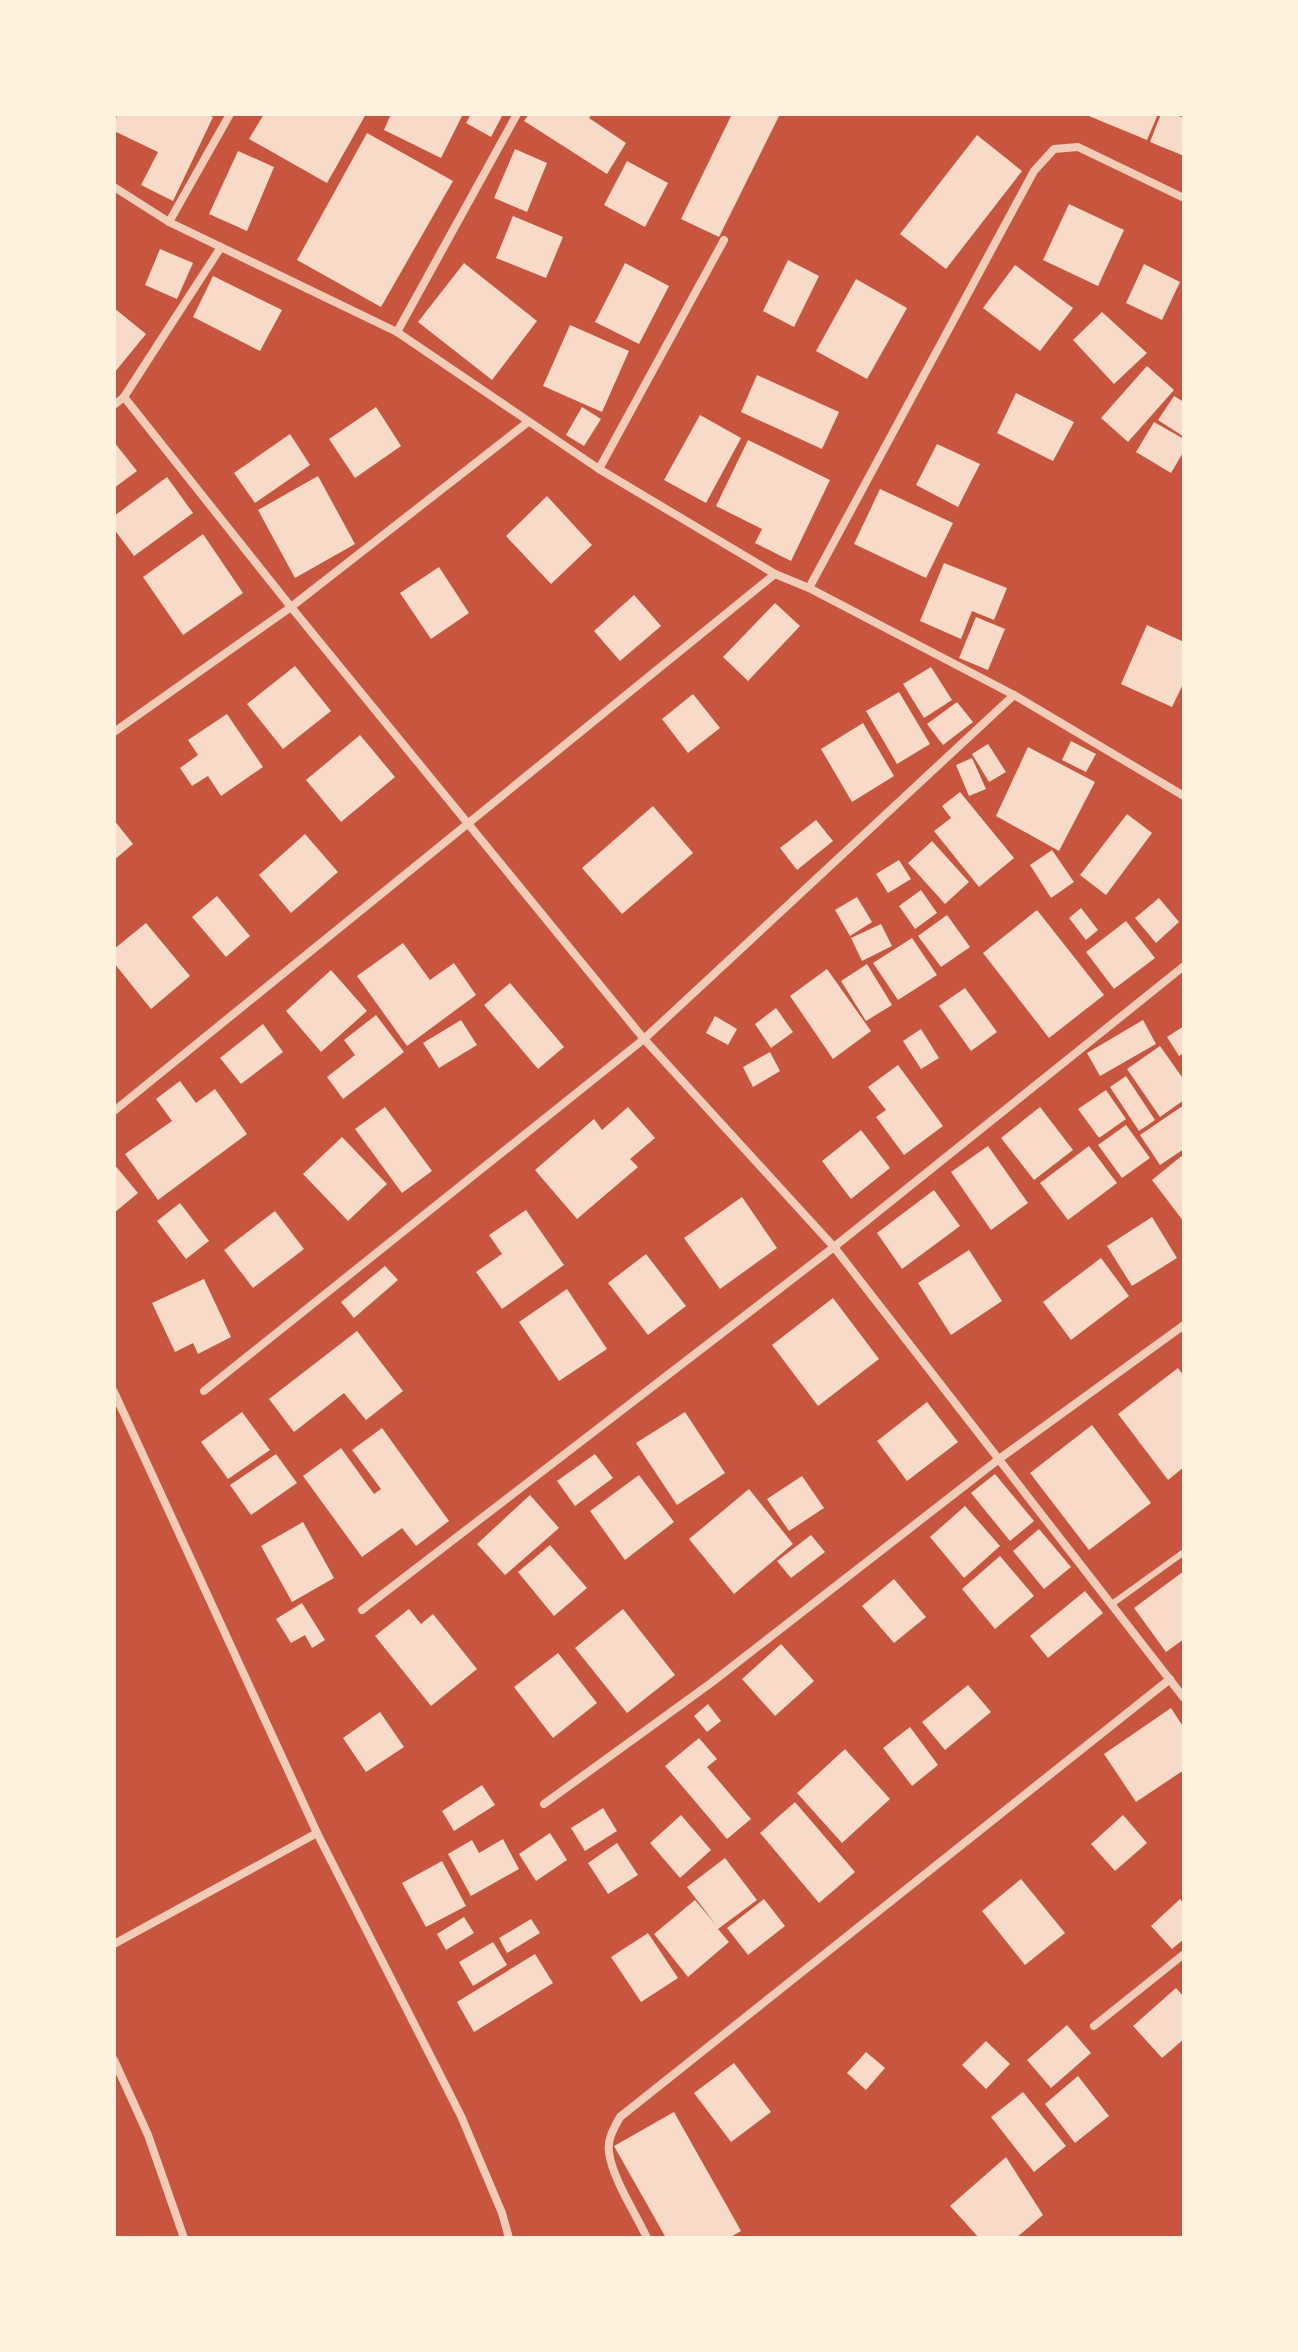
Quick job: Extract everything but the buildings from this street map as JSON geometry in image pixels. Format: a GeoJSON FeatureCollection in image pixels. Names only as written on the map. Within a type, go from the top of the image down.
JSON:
{"type":"FeatureCollection","features":[{"type":"Feature","properties":{"kind":"street"},"geometry":{"type":"LineString","coordinates":[[169,222],[230,114]]}},
{"type":"Feature","properties":{"kind":"street"},"geometry":{"type":"LineString","coordinates":[[397,332],[517,114]]}},
{"type":"Feature","properties":{"kind":"street"},"geometry":{"type":"LineString","coordinates":[[809,588],[1034,171],[1044,158],[1054,149],[1078,147],[1184,198]]}},
{"type":"Feature","properties":{"kind":"street"},"geometry":{"type":"LineString","coordinates":[[114,187],[169,222],[397,332],[599,469],[775,574],[809,588],[1014,695],[1184,796]]}},
{"type":"Feature","properties":{"kind":"street"},"geometry":{"type":"LineString","coordinates":[[599,469],[724,240]]}},
{"type":"Feature","properties":{"kind":"street"},"geometry":{"type":"LineString","coordinates":[[114,405],[124,397],[221,247]]}},
{"type":"Feature","properties":{"kind":"street"},"geometry":{"type":"LineString","coordinates":[[124,397],[291,607],[644,1039],[834,1247],[1184,1698]]}},
{"type":"Feature","properties":{"kind":"street"},"geometry":{"type":"LineString","coordinates":[[114,732],[291,607],[528,422]]}},
{"type":"Feature","properties":{"kind":"street"},"geometry":{"type":"LineString","coordinates":[[114,1111],[775,574]]}},
{"type":"Feature","properties":{"kind":"street"},"geometry":{"type":"LineString","coordinates":[[204,1391],[644,1039],[1014,695]]}},
{"type":"Feature","properties":{"kind":"street"},"geometry":{"type":"LineString","coordinates":[[362,1610],[834,1247],[1184,966]]}},
{"type":"Feature","properties":{"kind":"street"},"geometry":{"type":"LineString","coordinates":[[544,1804],[711,1683],[999,1459],[1184,1325]]}},
{"type":"Feature","properties":{"kind":"street"},"geometry":{"type":"LineString","coordinates":[[114,1392],[317,1833],[461,2116],[502,2213],[509,2238]]}},
{"type":"Feature","properties":{"kind":"street"},"geometry":{"type":"LineString","coordinates":[[647,2238],[608,2151],[611,2133],[620,2117],[1170,1679]]}},
{"type":"Feature","properties":{"kind":"street"},"geometry":{"type":"LineString","coordinates":[[114,1944],[317,1833]]}},
{"type":"Feature","properties":{"kind":"street"},"geometry":{"type":"LineString","coordinates":[[1094,2026],[1184,1954]]}},
{"type":"Feature","properties":{"kind":"street"},"geometry":{"type":"LineString","coordinates":[[114,2060],[148,2135],[184,2238]]}},
{"type":"Feature","properties":{"kind":"lane"},"geometry":{"type":"LineString","coordinates":[[1112,1604],[1184,1552]]}}]}
